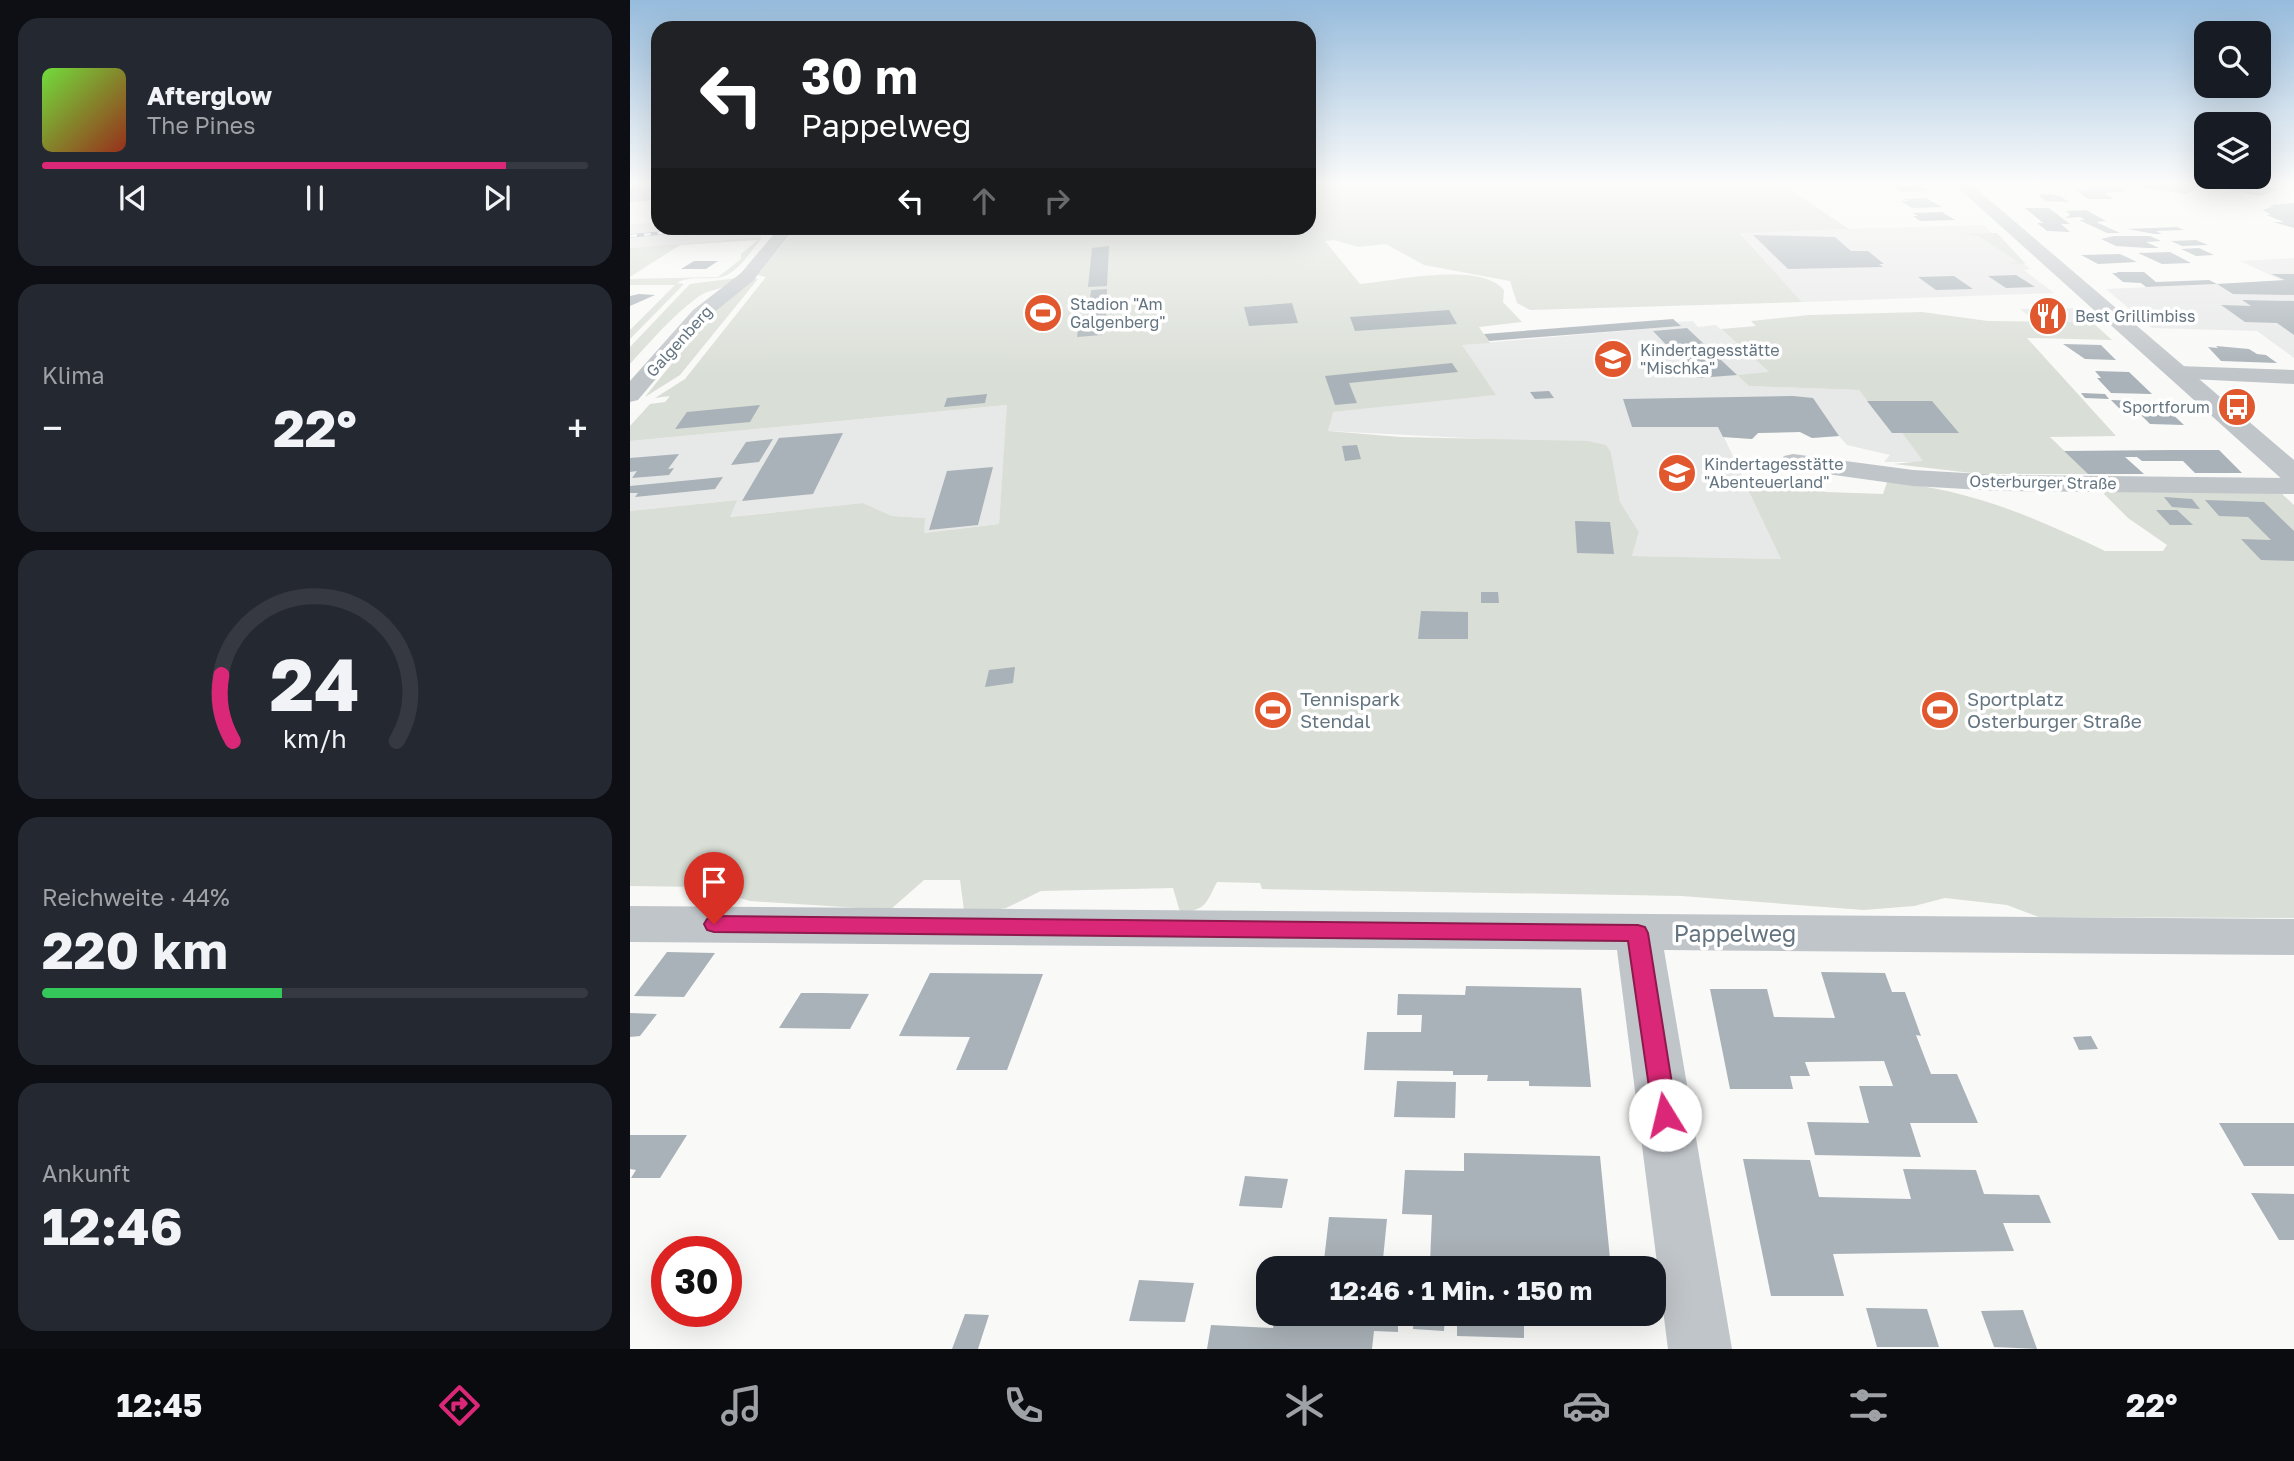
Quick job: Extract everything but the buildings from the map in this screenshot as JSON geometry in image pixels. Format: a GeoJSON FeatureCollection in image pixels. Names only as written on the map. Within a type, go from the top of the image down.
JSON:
{"type":"FeatureCollection","features":[{"type":"Feature","properties":{"kind":"street","name":"Galgenberg"},"geometry":{"type":"LineString","coordinates":[[630,395],[700,314],[747,277],[771,248]]}},
{"type":"Feature","properties":{"kind":"street"},"geometry":{"type":"LineString","coordinates":[[2035,248],[2294,475]]}},
{"type":"Feature","properties":{"kind":"street"},"geometry":{"type":"LineString","coordinates":[[2178,373],[2294,376]]}},
{"type":"Feature","properties":{"kind":"street","name":"Osterburger Straße"},"geometry":{"type":"LineString","coordinates":[[1793,462],[1913,478],[2000,483],[2294,486]]}},
{"type":"Feature","properties":{"kind":"street","name":"Pappelweg"},"geometry":{"type":"LineString","coordinates":[[630,924],[2294,937]]}},
{"type":"Feature","properties":{"kind":"street"},"geometry":{"type":"LineString","coordinates":[[1638,933],[1700,1349]]}},
{"type":"Feature","properties":{"kind":"shaded area"},"geometry":{"type":"Polygon","coordinates":[[[631,248],[675,248],[630,277],[631,248]]]}},
{"type":"Feature","properties":{"kind":"shaded area"},"geometry":{"type":"Polygon","coordinates":[[[748,248],[754,248],[727,275],[715,278],[689,279],[677,283],[684,284],[630,339],[630,330],[675,285],[630,285],[630,279],[718,277],[741,259],[741,254],[748,248]]]}},
{"type":"Feature","properties":{"kind":"shaded area"},"geometry":{"type":"Polygon","coordinates":[[[780,248],[1331,248],[1360,284],[1436,275],[1476,276],[1492,281],[1504,290],[1503,302],[1522,322],[1479,327],[1490,343],[1462,345],[1496,395],[1333,412],[1328,431],[1400,437],[1587,441],[1606,445],[1611,452],[1620,502],[1639,532],[1632,556],[1781,559],[1745,483],[1809,482],[1825,492],[1883,494],[1887,482],[1916,485],[1999,506],[2105,551],[2163,551],[2167,545],[2128,518],[2104,494],[2106,490],[2281,493],[2294,505],[2294,918],[2039,917],[2007,905],[1945,898],[1914,906],[1864,910],[1682,896],[1262,889],[1260,883],[1217,882],[1204,904],[1189,911],[1180,912],[1173,888],[1041,891],[1006,908],[988,911],[964,910],[960,880],[924,880],[890,910],[750,901],[703,887],[630,886],[630,511],[737,500],[730,517],[863,503],[892,516],[925,518],[924,533],[999,524],[1007,405],[630,441],[630,426],[650,404],[665,402],[670,396],[655,398],[685,379],[766,277],[758,275],[780,248]]]}},
{"type":"Feature","properties":{"kind":"shaded area"},"geometry":{"type":"Polygon","coordinates":[[[1393,248],[1753,248],[1802,302],[1530,310],[1517,303],[1510,281],[1424,265],[1393,248]]]}},
{"type":"Feature","properties":{"kind":"shaded area"},"geometry":{"type":"Polygon","coordinates":[[[1754,248],[2008,248],[2030,269],[2024,270],[2054,293],[1802,302],[1754,248]]]}},
{"type":"Feature","properties":{"kind":"shaded area"},"geometry":{"type":"Polygon","coordinates":[[[1997,248],[2011,248],[2025,263],[2008,263],[2018,262],[1997,248]]]}},
{"type":"Feature","properties":{"kind":"shaded area"},"geometry":{"type":"Polygon","coordinates":[[[2294,258],[2294,358],[2257,331],[2152,328],[2106,289],[2283,281],[2240,261],[2294,258]]]}},
{"type":"Feature","properties":{"kind":"shaded area"},"geometry":{"type":"Polygon","coordinates":[[[737,278],[726,286],[702,294],[688,304],[630,364],[630,347],[690,284],[737,278]]]}},
{"type":"Feature","properties":{"kind":"shaded area"},"geometry":{"type":"Polygon","coordinates":[[[754,278],[758,279],[680,375],[645,397],[713,312],[754,278]]]}},
{"type":"Feature","properties":{"kind":"shaded area"},"geometry":{"type":"Polygon","coordinates":[[[2078,308],[2092,322],[2035,321],[2020,309],[2078,308]]]}},
{"type":"Feature","properties":{"kind":"shaded area"},"geometry":{"type":"Polygon","coordinates":[[[1922,312],[1988,321],[2092,322],[2112,340],[2027,338],[2116,436],[2050,437],[2088,474],[1980,474],[1894,464],[1923,461],[1902,433],[1892,433],[1859,390],[1749,386],[1737,375],[1769,372],[1721,329],[1756,326],[1751,321],[1809,315],[1922,312]]]}},
{"type":"Feature","properties":{"kind":"shaded area","name":"Kindertagesstätte \"Abenteuerland\""},"geometry":{"type":"Polygon","coordinates":[[[1693,321],[1698,327],[1716,325],[1770,373],[1737,375],[1749,386],[1859,390],[1891,432],[1902,433],[1924,462],[1884,462],[1890,455],[1847,445],[1839,436],[1812,438],[1800,432],[1758,433],[1752,439],[1724,437],[1781,559],[1632,556],[1639,532],[1620,502],[1611,452],[1606,445],[1328,431],[1332,412],[1495,395],[1461,345],[1680,326],[1677,322],[1693,321]]]}},
{"type":"Feature","properties":{"kind":"shaded area"},"geometry":{"type":"Polygon","coordinates":[[[1008,405],[999,524],[923,533],[924,518],[892,516],[863,503],[729,517],[736,500],[630,511],[630,441],[1008,405]]]}},
{"type":"Feature","properties":{"kind":"place","name":"Stadion \"Am Galgenberg\""},"geometry":{"type":"Point","coordinates":[1043,313]}},
{"type":"Feature","properties":{"kind":"place","name":"Best Grillimbiss"},"geometry":{"type":"Point","coordinates":[2048,316]}},
{"type":"Feature","properties":{"kind":"place","name":"Kindertagesstätte \"Mischka\""},"geometry":{"type":"Point","coordinates":[1613,359]}},
{"type":"Feature","properties":{"kind":"place","name":"Sportforum"},"geometry":{"type":"Point","coordinates":[2237,407]}},
{"type":"Feature","properties":{"kind":"place","name":"Kindertagesstätte \"Abenteuerland\""},"geometry":{"type":"Point","coordinates":[1677,473]}},
{"type":"Feature","properties":{"kind":"place","name":"Tennispark Stendal"},"geometry":{"type":"Point","coordinates":[1273,710]}},
{"type":"Feature","properties":{"kind":"place","name":"Sportplatz Osterburger Straße"},"geometry":{"type":"Point","coordinates":[1940,710]}},
{"type":"Feature","properties":{"kind":"route"},"geometry":{"type":"LineString","coordinates":[[714,924],[1638,933],[1665,1115]]}}]}
